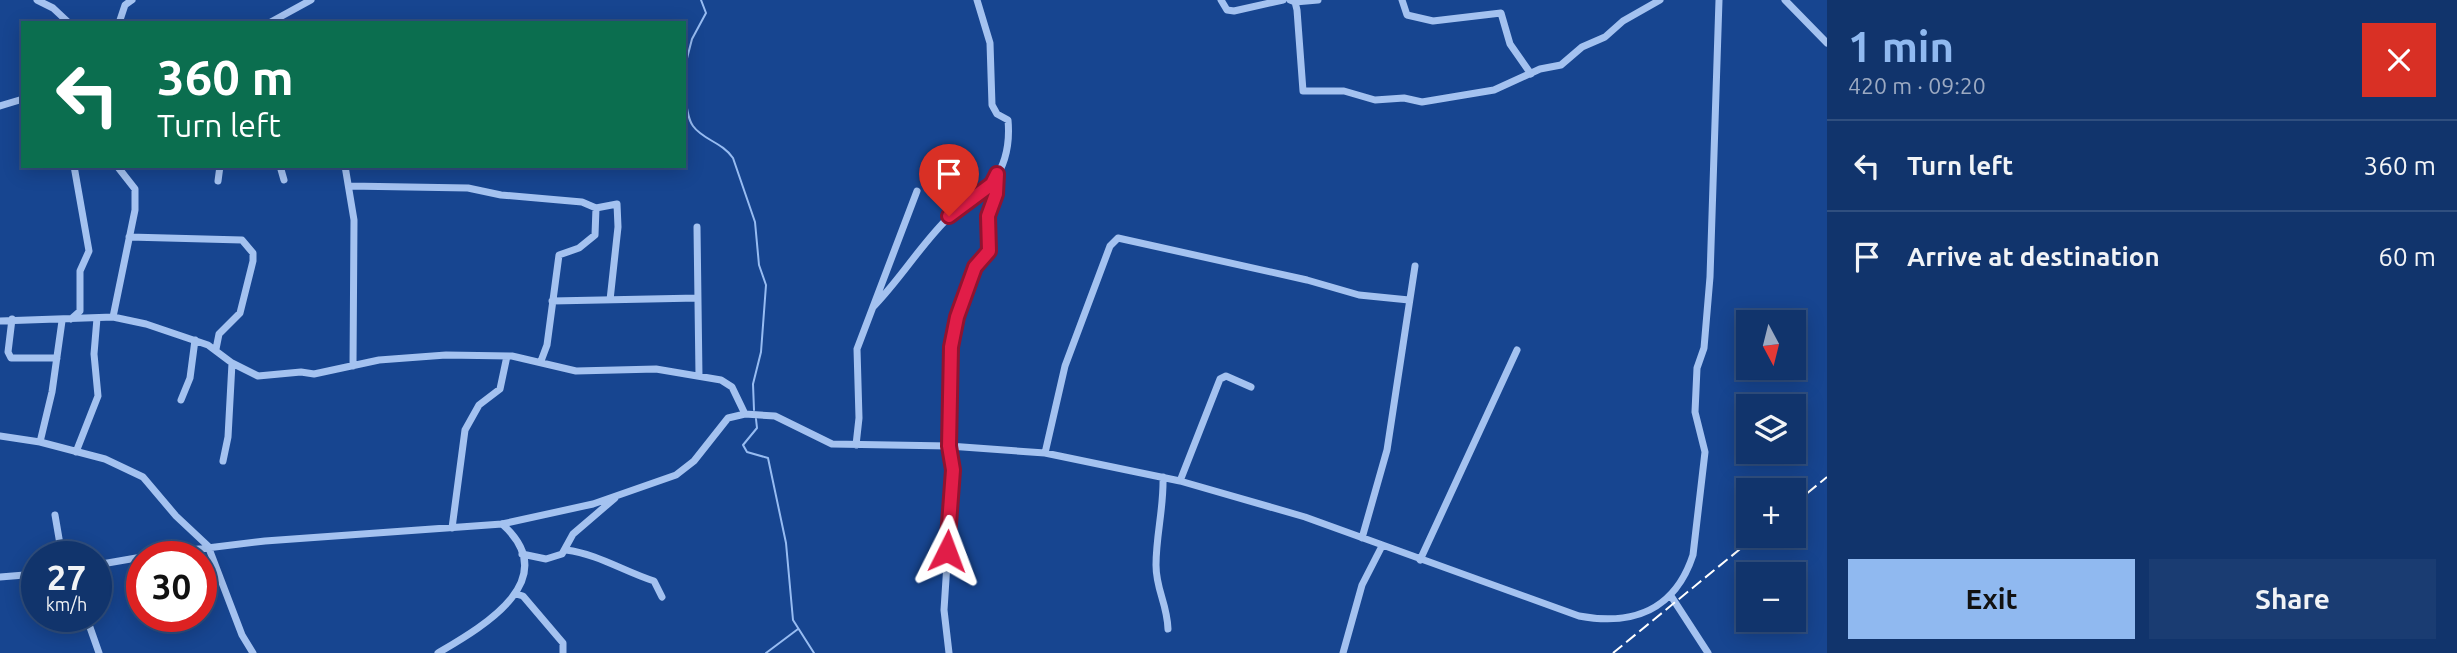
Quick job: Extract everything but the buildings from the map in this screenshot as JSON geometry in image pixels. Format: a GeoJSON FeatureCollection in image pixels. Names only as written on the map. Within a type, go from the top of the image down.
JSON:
{"type":"FeatureCollection","features":[{"type":"Feature","properties":{"kind":"street"},"geometry":{"type":"LineString","coordinates":[[37,0],[54,8],[67,21]]}},
{"type":"Feature","properties":{"kind":"street"},"geometry":{"type":"LineString","coordinates":[[282,20],[311,0]]}},
{"type":"Feature","properties":{"kind":"street"},"geometry":{"type":"LineString","coordinates":[[874,306],[902,278],[915,255],[949,216],[992,184],[1010,138],[1009,121],[997,114],[992,105],[990,43],[978,0]]}},
{"type":"Feature","properties":{"kind":"street"},"geometry":{"type":"LineString","coordinates":[[1221,0],[1227,10],[1234,11],[1283,0]]}},
{"type":"Feature","properties":{"kind":"street"},"geometry":{"type":"LineString","coordinates":[[1318,0],[1292,1],[1302,52],[1303,91],[1344,91],[1375,100],[1433,101],[1494,90],[1561,65],[1582,47],[1605,37],[1623,21],[1660,0]]}},
{"type":"Feature","properties":{"kind":"street"},"geometry":{"type":"LineString","coordinates":[[1402,0],[1407,15],[1420,21],[1501,13],[1510,44],[1531,74]]}},
{"type":"Feature","properties":{"kind":"street"},"geometry":{"type":"LineString","coordinates":[[217,545],[502,524],[615,498],[676,475],[694,461],[728,418],[761,414],[775,416],[832,444],[949,446],[1045,453],[1163,477],[1305,517],[1542,605],[1599,620],[1631,617],[1671,596],[1689,569],[1693,555],[1705,452],[1695,412],[1697,368],[1704,348],[1710,277],[1719,0]]}},
{"type":"Feature","properties":{"kind":"street"},"geometry":{"type":"LineString","coordinates":[[1785,0],[1827,43]]}},
{"type":"Feature","properties":{"kind":"street"},"geometry":{"type":"LineString","coordinates":[[120,21],[128,2]]}},
{"type":"Feature","properties":{"kind":"street"},"geometry":{"type":"LineString","coordinates":[[0,106],[21,100]]}},
{"type":"Feature","properties":{"kind":"street"},"geometry":{"type":"LineString","coordinates":[[40,442],[66,321],[80,311],[80,271],[89,251],[74,168]]}},
{"type":"Feature","properties":{"kind":"street"},"geometry":{"type":"LineString","coordinates":[[113,317],[135,210],[135,188],[119,168]]}},
{"type":"Feature","properties":{"kind":"street"},"geometry":{"type":"LineString","coordinates":[[218,181],[219,168]]}},
{"type":"Feature","properties":{"kind":"street"},"geometry":{"type":"LineString","coordinates":[[281,168],[284,180]]}},
{"type":"Feature","properties":{"kind":"street"},"geometry":{"type":"LineString","coordinates":[[345,168],[354,220],[353,366]]}},
{"type":"Feature","properties":{"kind":"street"},"geometry":{"type":"LineString","coordinates":[[949,653],[944,610],[953,470],[949,446],[951,347],[957,317],[975,267],[989,251],[988,216],[996,194],[997,174]]}},
{"type":"Feature","properties":{"kind":"street"},"geometry":{"type":"LineString","coordinates":[[349,186],[468,188],[501,195],[582,202],[596,208],[617,204],[618,227],[610,300]]}},
{"type":"Feature","properties":{"kind":"street"},"geometry":{"type":"LineString","coordinates":[[856,445],[859,418],[857,349],[917,191]]}},
{"type":"Feature","properties":{"kind":"street"},"geometry":{"type":"LineString","coordinates":[[541,362],[547,345],[559,255],[579,248],[595,235],[596,208]]}},
{"type":"Feature","properties":{"kind":"street"},"geometry":{"type":"LineString","coordinates":[[697,227],[699,376]]}},
{"type":"Feature","properties":{"kind":"street"},"geometry":{"type":"LineString","coordinates":[[129,237],[242,240],[249,246],[253,261],[240,313],[219,334],[216,349]]}},
{"type":"Feature","properties":{"kind":"street"},"geometry":{"type":"LineString","coordinates":[[1045,453],[1065,366],[1110,246],[1118,238],[1307,279],[1359,295],[1409,300]]}},
{"type":"Feature","properties":{"kind":"street"},"geometry":{"type":"LineString","coordinates":[[1362,538],[1387,450],[1415,266]]}},
{"type":"Feature","properties":{"kind":"street"},"geometry":{"type":"LineString","coordinates":[[552,301],[698,298]]}},
{"type":"Feature","properties":{"kind":"street"},"geometry":{"type":"LineString","coordinates":[[0,321],[66,321],[113,317],[195,340],[216,349],[232,363],[258,376],[288,372],[325,373],[399,358],[507,356],[576,371],[656,369],[721,380],[732,387],[749,415]]}},
{"type":"Feature","properties":{"kind":"street"},"geometry":{"type":"LineString","coordinates":[[76,452],[98,396],[94,354],[97,318]]}},
{"type":"Feature","properties":{"kind":"street"},"geometry":{"type":"LineString","coordinates":[[12,319],[8,352],[11,358],[57,358]]}},
{"type":"Feature","properties":{"kind":"street"},"geometry":{"type":"LineString","coordinates":[[181,400],[190,378],[195,340]]}},
{"type":"Feature","properties":{"kind":"street"},"geometry":{"type":"LineString","coordinates":[[1420,560],[1517,350]]}},
{"type":"Feature","properties":{"kind":"street"},"geometry":{"type":"LineString","coordinates":[[452,528],[466,430],[479,405],[499,389],[507,356]]}},
{"type":"Feature","properties":{"kind":"street"},"geometry":{"type":"LineString","coordinates":[[223,461],[228,437],[232,363]]}},
{"type":"Feature","properties":{"kind":"street"},"geometry":{"type":"LineString","coordinates":[[1180,481],[1220,379],[1226,376],[1251,387]]}},
{"type":"Feature","properties":{"kind":"street"},"geometry":{"type":"LineString","coordinates":[[0,436],[40,442],[114,462],[143,477],[176,516],[203,541]]}},
{"type":"Feature","properties":{"kind":"street"},"geometry":{"type":"LineString","coordinates":[[1163,477],[1156,564],[1159,593],[1167,604],[1168,629]]}},
{"type":"Feature","properties":{"kind":"street"},"geometry":{"type":"LineString","coordinates":[[522,554],[545,559],[556,557],[566,550],[573,534],[615,498]]}},
{"type":"Feature","properties":{"kind":"street"},"geometry":{"type":"LineString","coordinates":[[55,515],[59,541]]}},
{"type":"Feature","properties":{"kind":"street"},"geometry":{"type":"LineString","coordinates":[[438,653],[484,625],[507,607],[516,593],[522,576],[522,554],[518,538],[502,524]]}},
{"type":"Feature","properties":{"kind":"street"},"geometry":{"type":"LineString","coordinates":[[1343,653],[1362,585],[1382,546]]}},
{"type":"Feature","properties":{"kind":"street"},"geometry":{"type":"LineString","coordinates":[[566,550],[590,553],[617,569],[654,581],[662,597]]}},
{"type":"Feature","properties":{"kind":"street"},"geometry":{"type":"LineString","coordinates":[[217,570],[242,635],[253,653]]}},
{"type":"Feature","properties":{"kind":"street"},"geometry":{"type":"LineString","coordinates":[[0,577],[21,575]]}},
{"type":"Feature","properties":{"kind":"street"},"geometry":{"type":"LineString","coordinates":[[516,593],[523,596],[563,643],[564,653]]}},
{"type":"Feature","properties":{"kind":"street"},"geometry":{"type":"LineString","coordinates":[[1671,596],[1707,653]]}},
{"type":"Feature","properties":{"kind":"street"},"geometry":{"type":"LineString","coordinates":[[91,632],[97,652]]}},
{"type":"Feature","properties":{"kind":"waterway"},"geometry":{"type":"LineString","coordinates":[[686,62],[692,39],[706,13],[701,0]]}},
{"type":"Feature","properties":{"kind":"waterway"},"geometry":{"type":"LineString","coordinates":[[686,99],[693,126],[702,135],[724,148],[733,158],[755,222],[759,265],[766,285],[761,352],[753,384],[754,410]]}},
{"type":"Feature","properties":{"kind":"waterway"},"geometry":{"type":"LineString","coordinates":[[756,419],[757,428],[743,445],[747,452],[768,458],[786,543],[793,620],[814,653]]}},
{"type":"Feature","properties":{"kind":"waterway"},"geometry":{"type":"LineString","coordinates":[[766,653],[798,629]]}},
{"type":"Feature","properties":{"kind":"railway"},"geometry":{"type":"LineString","coordinates":[[1806,494],[1827,477]]}},
{"type":"Feature","properties":{"kind":"railway"},"geometry":{"type":"LineString","coordinates":[[1613,653],[1741,548]]}},
{"type":"Feature","properties":{"kind":"route"},"geometry":{"type":"LineString","coordinates":[[947,551],[953,470],[949,446],[951,347],[957,317],[975,267],[989,251],[988,216],[996,194],[997,174],[992,184],[949,216]]}}]}
